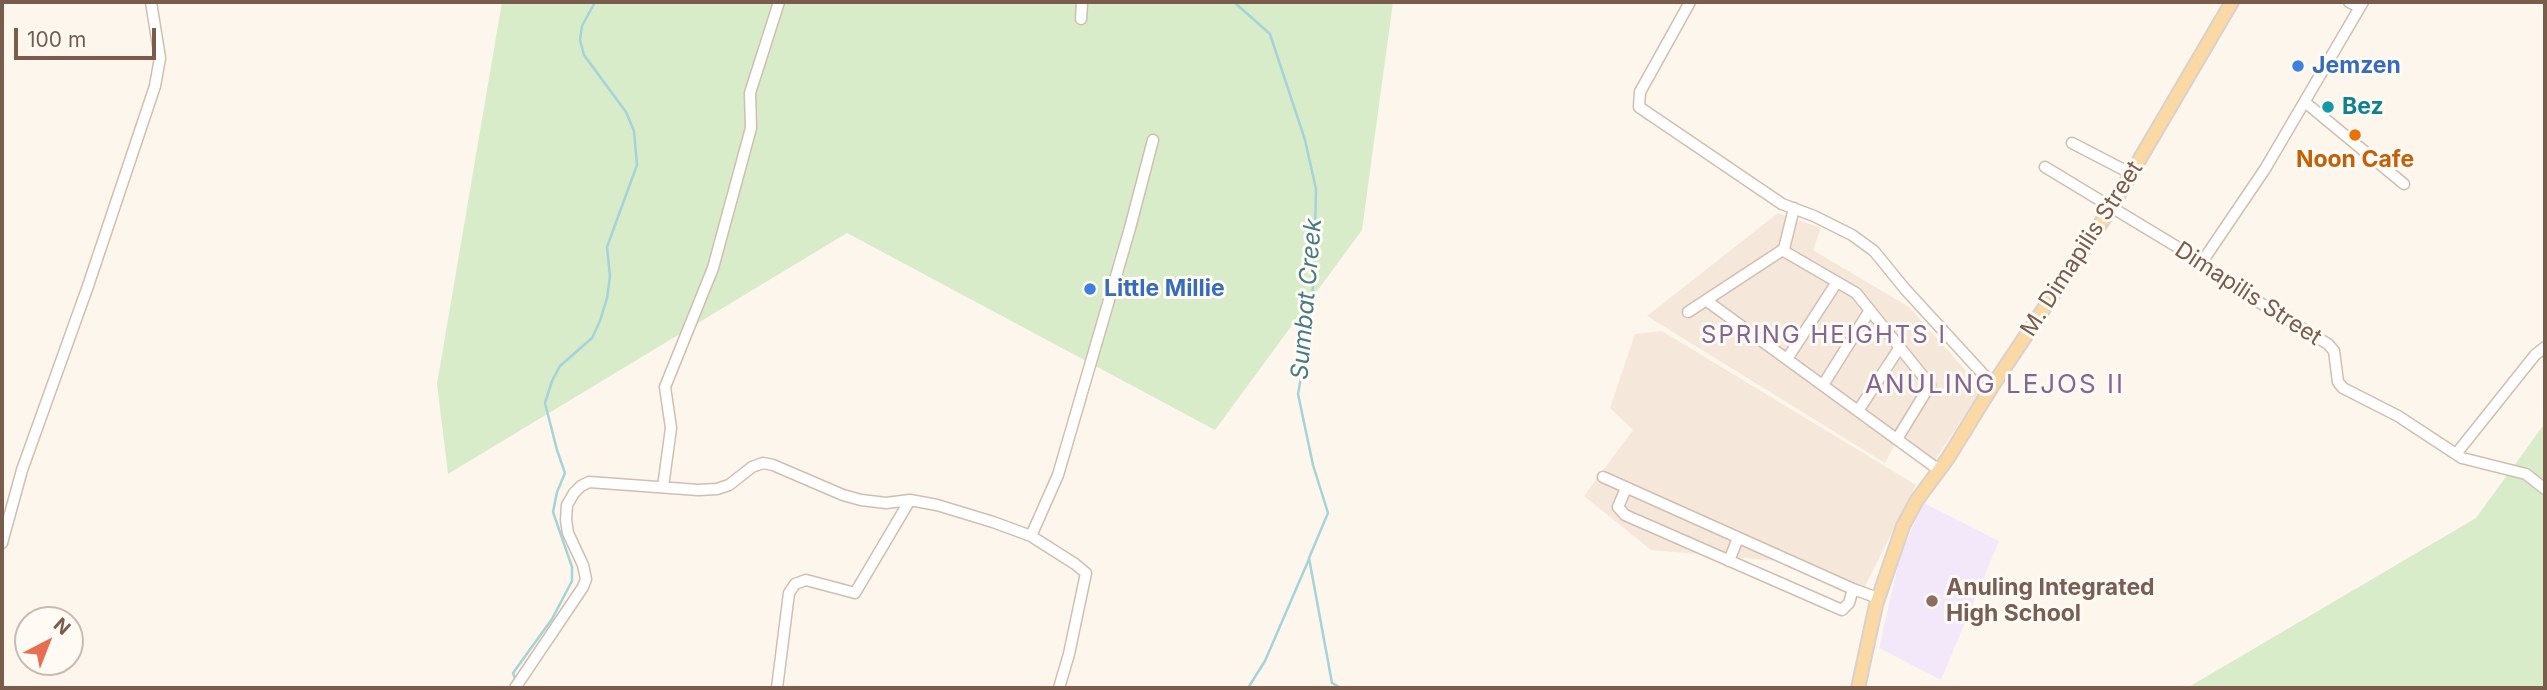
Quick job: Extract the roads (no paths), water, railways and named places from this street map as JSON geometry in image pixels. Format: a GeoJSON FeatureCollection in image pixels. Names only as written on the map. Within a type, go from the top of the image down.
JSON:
{"type":"FeatureCollection","features":[{"type":"Feature","properties":{"kind":"main road","name":"M. Dimapilis Street"},"geometry":{"type":"LineString","coordinates":[[1858,688],[1878,598],[1903,526],[1917,500],[2111,208],[2232,2]]}},
{"type":"Feature","properties":{"kind":"street"},"geometry":{"type":"LineString","coordinates":[[2,543],[22,470],[88,286],[155,86],[160,58],[151,2]]}},
{"type":"Feature","properties":{"kind":"street"},"geometry":{"type":"LineString","coordinates":[[663,487],[671,428],[665,387],[713,268],[751,128],[750,93],[779,2]]}},
{"type":"Feature","properties":{"kind":"street"},"geometry":{"type":"LineString","coordinates":[[1081,19],[1082,2]]}},
{"type":"Feature","properties":{"kind":"street"},"geometry":{"type":"LineString","coordinates":[[1690,2],[1640,92],[1639,107],[1782,204],[1852,235],[1874,251],[1993,385]]}},
{"type":"Feature","properties":{"kind":"street"},"geometry":{"type":"LineString","coordinates":[[2202,262],[2306,103],[2361,5],[2349,2]]}},
{"type":"Feature","properties":{"kind":"street"},"geometry":{"type":"LineString","coordinates":[[2306,103],[2404,184]]}},
{"type":"Feature","properties":{"kind":"street"},"geometry":{"type":"LineString","coordinates":[[1031,536],[1058,475],[1153,140]]}},
{"type":"Feature","properties":{"kind":"street"},"geometry":{"type":"LineString","coordinates":[[2072,143],[2132,174]]}},
{"type":"Feature","properties":{"kind":"street","name":"Dimapilis Street"},"geometry":{"type":"LineString","coordinates":[[2045,167],[2202,262],[2230,285],[2328,344],[2334,351],[2338,382],[2343,388],[2398,416],[2462,458],[2526,474],[2545,489]]}},
{"type":"Feature","properties":{"kind":"street"},"geometry":{"type":"LineString","coordinates":[[1688,312],[1782,250],[1794,208]]}},
{"type":"Feature","properties":{"kind":"street"},"geometry":{"type":"LineString","coordinates":[[1782,250],[1856,293],[1930,385],[1897,439]]}},
{"type":"Feature","properties":{"kind":"street"},"geometry":{"type":"LineString","coordinates":[[1787,359],[1837,282]]}},
{"type":"Feature","properties":{"kind":"street"},"geometry":{"type":"LineString","coordinates":[[1707,301],[1939,470]]}},
{"type":"Feature","properties":{"kind":"street"},"geometry":{"type":"LineString","coordinates":[[1823,385],[1870,310]]}},
{"type":"Feature","properties":{"kind":"street"},"geometry":{"type":"LineString","coordinates":[[2456,454],[2545,346]]}},
{"type":"Feature","properties":{"kind":"street"},"geometry":{"type":"LineString","coordinates":[[1858,411],[1900,347]]}},
{"type":"Feature","properties":{"kind":"street"},"geometry":{"type":"LineString","coordinates":[[515,688],[586,579],[583,565],[568,533],[566,520],[568,505],[574,493],[589,482],[698,490],[723,488],[752,467],[767,463],[861,500],[886,503],[910,500],[937,505],[1031,536],[1075,564],[1086,573],[1059,688]]}},
{"type":"Feature","properties":{"kind":"street"},"geometry":{"type":"LineString","coordinates":[[1603,477],[1878,598]]}},
{"type":"Feature","properties":{"kind":"street"},"geometry":{"type":"LineString","coordinates":[[1626,488],[1618,507],[1625,515],[1842,610],[1849,603],[1853,589]]}},
{"type":"Feature","properties":{"kind":"street"},"geometry":{"type":"LineString","coordinates":[[777,688],[789,593],[795,584],[806,580],[855,593],[910,500]]}},
{"type":"Feature","properties":{"kind":"street"},"geometry":{"type":"LineString","coordinates":[[1729,561],[1738,538]]}},
{"type":"Feature","properties":{"kind":"waterway"},"geometry":{"type":"LineString","coordinates":[[516,681],[513,673],[552,619],[572,581],[572,567],[553,512],[565,473],[545,403],[560,366],[592,338],[600,321],[610,276],[607,247],[637,165],[634,131],[626,112],[584,55],[580,40],[582,26],[595,2]]}},
{"type":"Feature","properties":{"kind":"waterway","name":"Sumbat Creek"},"geometry":{"type":"LineString","coordinates":[[1234,2],[1270,34],[1305,140],[1316,189],[1314,274],[1309,333],[1298,394],[1313,465],[1328,513],[1309,558],[1332,683],[1341,688]]}},
{"type":"Feature","properties":{"kind":"waterway"},"geometry":{"type":"LineString","coordinates":[[1248,688],[1265,661],[1309,559]]}},
{"type":"Feature","properties":{"kind":"place","name":"Jemzen"},"geometry":{"type":"Point","coordinates":[2298,66]}},
{"type":"Feature","properties":{"kind":"place","name":"Bez"},"geometry":{"type":"Point","coordinates":[2328,107]}},
{"type":"Feature","properties":{"kind":"place","name":"Noon Cafe"},"geometry":{"type":"Point","coordinates":[2355,135]}},
{"type":"Feature","properties":{"kind":"place","name":"Little Millie"},"geometry":{"type":"Point","coordinates":[1090,289]}},
{"type":"Feature","properties":{"kind":"place","name":"Anuling Integrated High School"},"geometry":{"type":"Point","coordinates":[1932,601]}},
{"type":"Feature","properties":{"kind":"district","name":"SPRING HEIGHTS I"},"geometry":{"type":"Point","coordinates":[1824,336]}},
{"type":"Feature","properties":{"kind":"district","name":"ANULING LEJOS II"},"geometry":{"type":"Point","coordinates":[1995,385]}}]}
